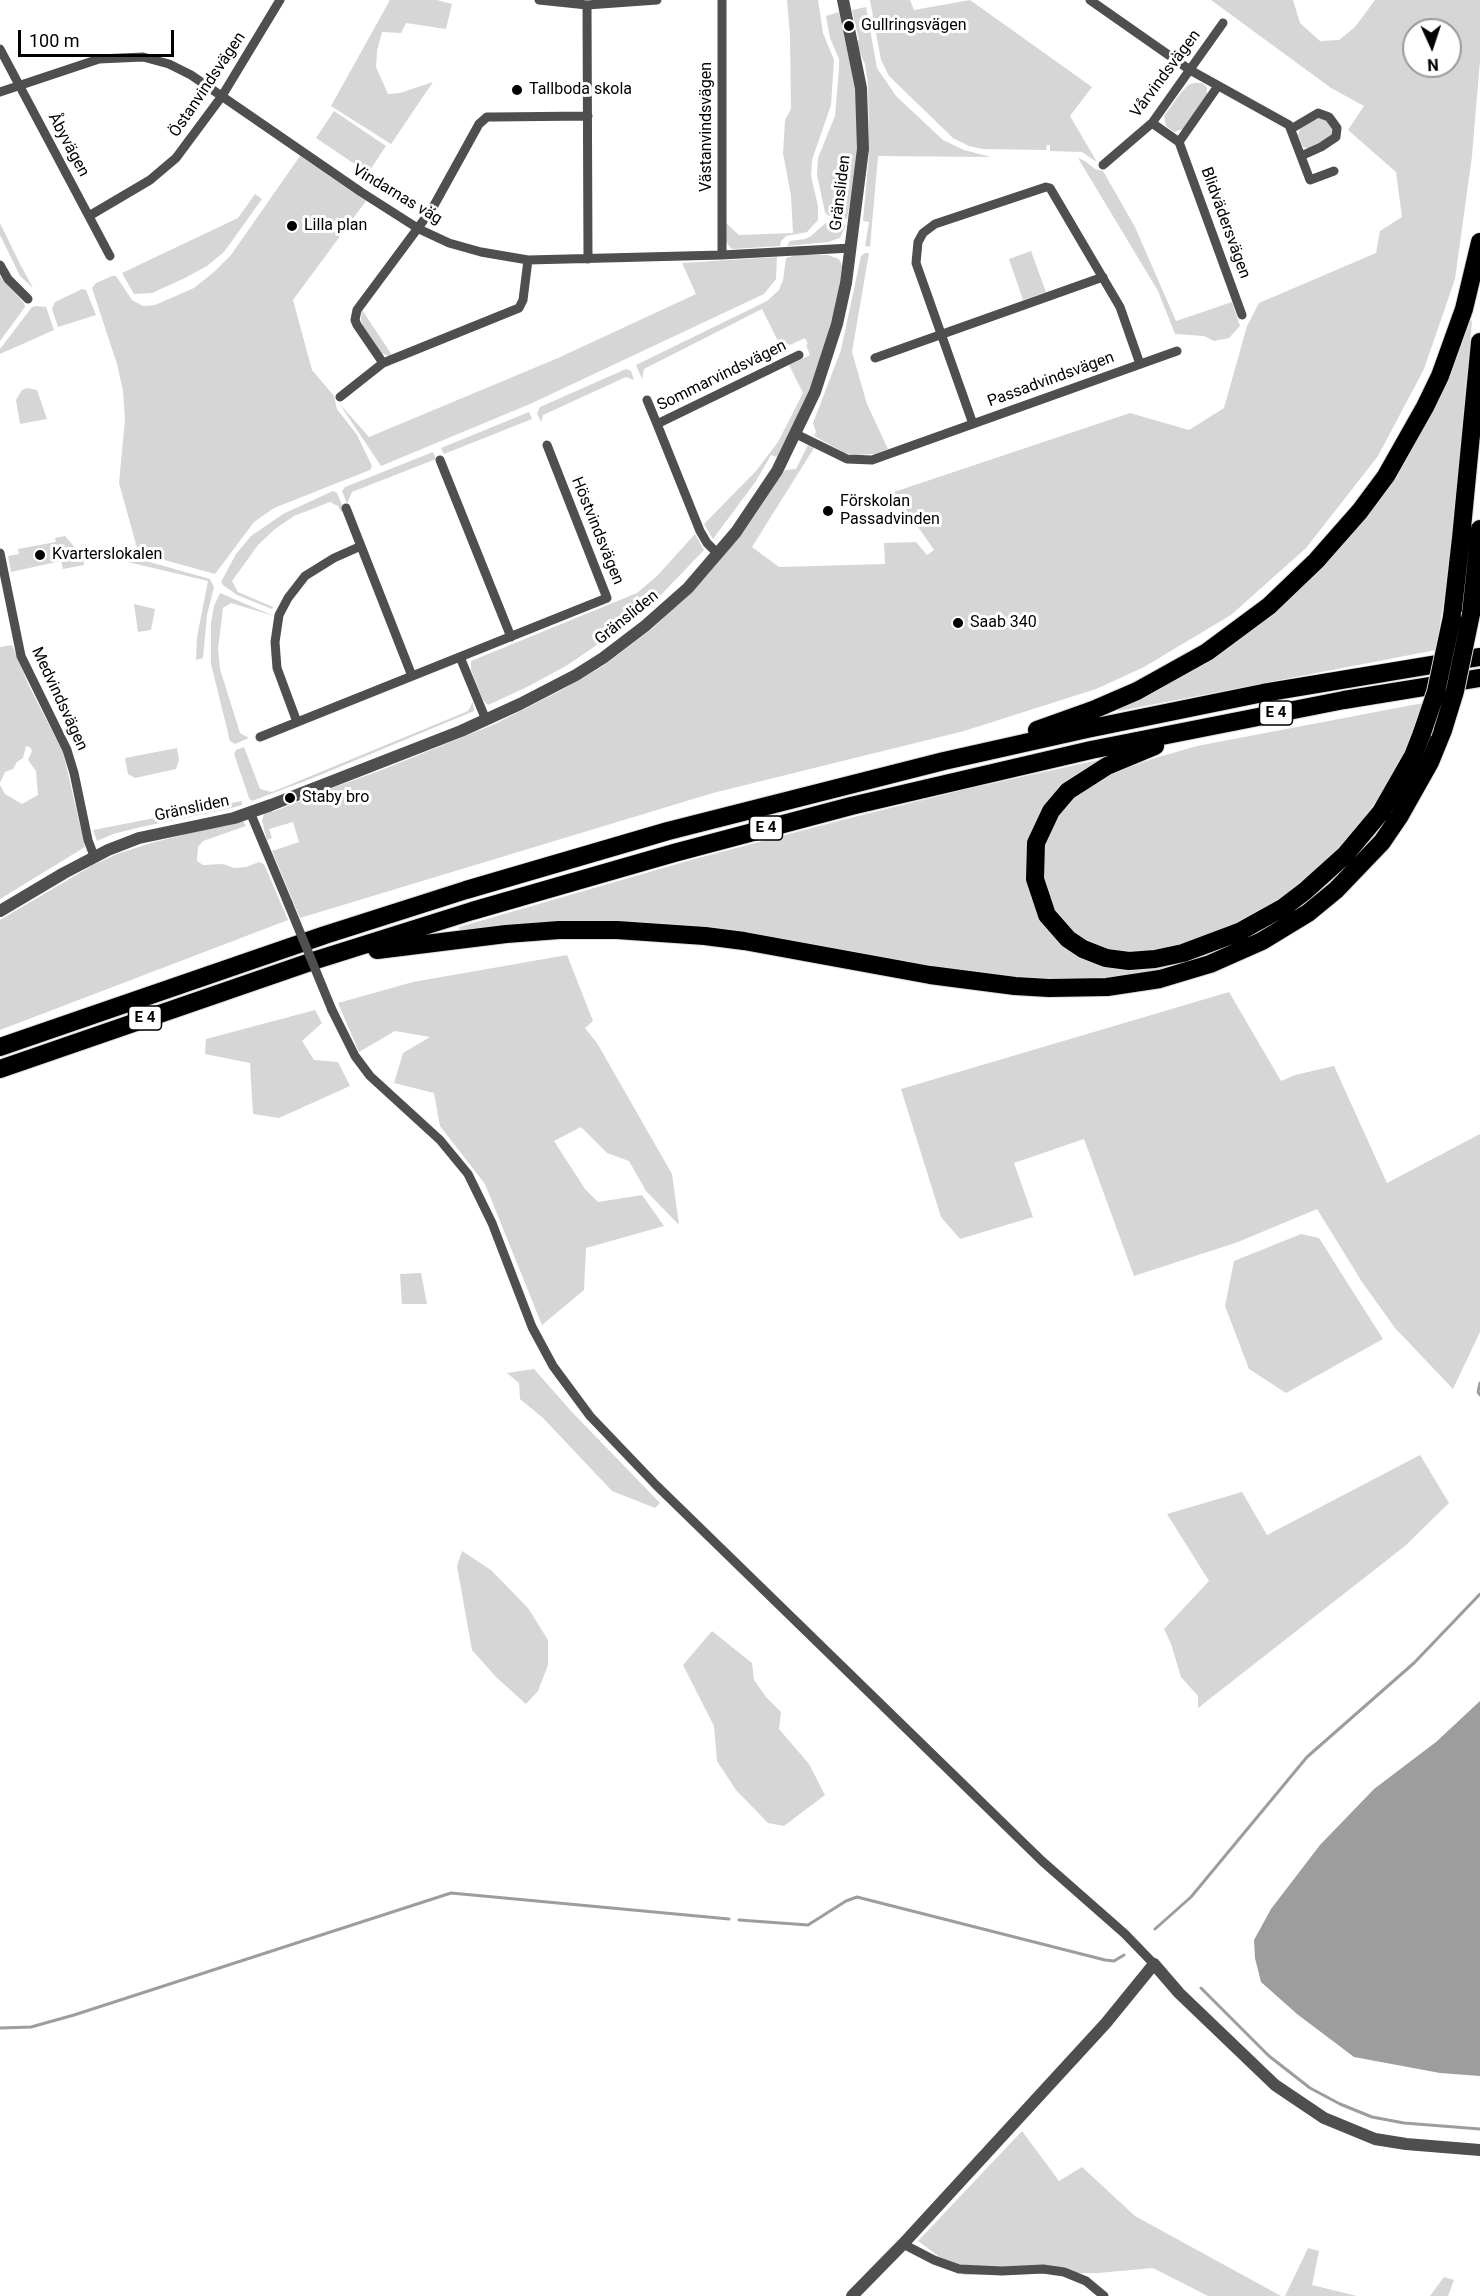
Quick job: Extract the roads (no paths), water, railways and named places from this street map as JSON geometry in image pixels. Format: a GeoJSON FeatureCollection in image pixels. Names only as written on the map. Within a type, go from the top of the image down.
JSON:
{"type":"FeatureCollection","features":[{"type":"Feature","properties":{"kind":"highway"},"geometry":{"type":"LineString","coordinates":[[944,761],[1075,717],[1137,691],[1207,652],[1239,630],[1297,580],[1360,511],[1386,476],[1407,441],[1453,344],[1480,242]]}},
{"type":"Feature","properties":{"kind":"highway"},"geometry":{"type":"LineString","coordinates":[[1208,726],[1127,757],[1092,774],[1068,791],[1045,821],[1034,854],[1038,891],[1047,915],[1068,939],[1083,949],[1106,958],[1129,961],[1174,955],[1212,944],[1239,932],[1284,907],[1305,891],[1346,855],[1381,812],[1409,764],[1422,733],[1436,692],[1452,617],[1480,342]]}},
{"type":"Feature","properties":{"kind":"highway"},"geometry":{"type":"LineString","coordinates":[[316,960],[506,934],[559,930],[617,930],[744,941],[930,975],[1049,988],[1107,987],[1160,978],[1210,964],[1245,950],[1308,913],[1336,890],[1382,842],[1399,817],[1430,762],[1455,691],[1470,614],[1480,529]]}},
{"type":"Feature","properties":{"kind":"highway","name":"E 4"},"geometry":{"type":"LineString","coordinates":[[0,1047],[271,953],[466,890],[668,831],[944,761],[1263,693],[1480,657]]}},
{"type":"Feature","properties":{"kind":"highway","name":"E 4"},"geometry":{"type":"LineString","coordinates":[[0,1069],[316,960],[472,911],[640,862],[851,806],[1091,750],[1208,726],[1344,700],[1480,678]]}},
{"type":"Feature","properties":{"kind":"street","name":"Östanvindsvägen"},"geometry":{"type":"LineString","coordinates":[[89,216],[164,170],[188,144],[222,96],[280,0]]}},
{"type":"Feature","properties":{"kind":"street"},"geometry":{"type":"LineString","coordinates":[[539,0],[587,5],[657,0]]}},
{"type":"Feature","properties":{"kind":"street","name":"Västanvindsvägen"},"geometry":{"type":"LineString","coordinates":[[722,0],[722,255]]}},
{"type":"Feature","properties":{"kind":"street","name":"Gränsliden"},"geometry":{"type":"LineString","coordinates":[[0,911],[94,856],[140,838],[250,812],[342,779],[486,720],[576,675],[617,648],[664,610],[718,554],[757,502],[796,434],[815,392],[832,345],[846,283],[863,149],[863,114],[858,66],[843,0]]}},
{"type":"Feature","properties":{"kind":"street"},"geometry":{"type":"LineString","coordinates":[[1090,0],[1190,70],[1289,125],[1310,180],[1334,171]]}},
{"type":"Feature","properties":{"kind":"street"},"geometry":{"type":"LineString","coordinates":[[587,5],[588,259]]}},
{"type":"Feature","properties":{"kind":"street","name":"Vårvindsvägen"},"geometry":{"type":"LineString","coordinates":[[1103,165],[1152,123],[1223,23]]}},
{"type":"Feature","properties":{"kind":"street","name":"Åbyvägen"},"geometry":{"type":"LineString","coordinates":[[0,49],[110,256]]}},
{"type":"Feature","properties":{"kind":"street","name":"Vindarnas väg"},"geometry":{"type":"LineString","coordinates":[[0,92],[99,59],[141,57],[181,68],[361,192],[419,229],[449,243],[481,252],[528,260],[722,255],[851,248]]}},
{"type":"Feature","properties":{"kind":"street"},"geometry":{"type":"LineString","coordinates":[[1152,123],[1179,142],[1218,86]]}},
{"type":"Feature","properties":{"kind":"street"},"geometry":{"type":"LineString","coordinates":[[1291,129],[1318,113],[1329,117],[1337,128],[1336,136],[1321,147],[1301,156]]}},
{"type":"Feature","properties":{"kind":"street"},"geometry":{"type":"LineString","coordinates":[[382,363],[357,325],[356,315],[419,229],[483,120],[494,117],[588,116]]}},
{"type":"Feature","properties":{"kind":"street","name":"Blidvädersvägen"},"geometry":{"type":"LineString","coordinates":[[1179,142],[1242,315]]}},
{"type":"Feature","properties":{"kind":"street","name":"Passadvindsvägen"},"geometry":{"type":"LineString","coordinates":[[973,424],[915,257],[920,237],[935,224],[1050,188],[1120,307],[1140,364]]}},
{"type":"Feature","properties":{"kind":"street"},"geometry":{"type":"LineString","coordinates":[[340,397],[382,363],[519,308],[523,300],[528,260]]}},
{"type":"Feature","properties":{"kind":"street"},"geometry":{"type":"LineString","coordinates":[[0,265],[12,284],[28,299]]}},
{"type":"Feature","properties":{"kind":"street"},"geometry":{"type":"LineString","coordinates":[[875,358],[1103,277]]}},
{"type":"Feature","properties":{"kind":"street","name":"Passadvindsvägen"},"geometry":{"type":"LineString","coordinates":[[796,434],[847,459],[864,461],[879,458],[1177,351]]}},
{"type":"Feature","properties":{"kind":"street","name":"Sommarvindsvägen"},"geometry":{"type":"LineString","coordinates":[[657,424],[799,355]]}},
{"type":"Feature","properties":{"kind":"street","name":"Sommarvindsvägen"},"geometry":{"type":"LineString","coordinates":[[647,400],[700,531],[707,543],[718,554]]}},
{"type":"Feature","properties":{"kind":"street","name":"Höstvindsvägen"},"geometry":{"type":"LineString","coordinates":[[260,737],[608,598],[547,445]]}},
{"type":"Feature","properties":{"kind":"street"},"geometry":{"type":"LineString","coordinates":[[440,460],[511,637]]}},
{"type":"Feature","properties":{"kind":"street"},"geometry":{"type":"LineString","coordinates":[[346,508],[412,676]]}},
{"type":"Feature","properties":{"kind":"street"},"geometry":{"type":"LineString","coordinates":[[297,722],[277,668],[275,642],[279,615],[288,598],[305,576],[334,558],[360,546]]}},
{"type":"Feature","properties":{"kind":"street","name":"Medvindsvägen"},"geometry":{"type":"LineString","coordinates":[[0,553],[18,645],[29,674],[67,750],[88,840],[94,856]]}},
{"type":"Feature","properties":{"kind":"street"},"geometry":{"type":"LineString","coordinates":[[460,657],[486,720]]}},
{"type":"Feature","properties":{"kind":"street"},"geometry":{"type":"LineString","coordinates":[[250,812],[332,1010],[355,1056],[388,1094],[440,1140],[468,1174],[492,1223],[532,1327],[553,1366],[590,1416],[656,1485],[1042,1861],[1125,1934],[1179,1994],[1275,2085],[1324,2118],[1375,2139],[1480,2150]]}},
{"type":"Feature","properties":{"kind":"street"},"geometry":{"type":"LineString","coordinates":[[852,2296],[903,2244],[1106,2023],[1154,1964]]}},
{"type":"Feature","properties":{"kind":"street"},"geometry":{"type":"LineString","coordinates":[[903,2244],[934,2260],[959,2269],[1002,2271],[1043,2269],[1064,2272],[1086,2281],[1104,2296]]}},
{"type":"Feature","properties":{"kind":"waterway"},"geometry":{"type":"LineString","coordinates":[[1480,1383],[1478,1392],[1480,1395]]}},
{"type":"Feature","properties":{"kind":"waterway"},"geometry":{"type":"LineString","coordinates":[[1155,1929],[1191,1897],[1307,1757],[1414,1663],[1480,1594]]}},
{"type":"Feature","properties":{"kind":"waterway"},"geometry":{"type":"LineString","coordinates":[[0,2028],[31,2027],[74,2015],[451,1893],[729,1919]]}},
{"type":"Feature","properties":{"kind":"waterway"},"geometry":{"type":"LineString","coordinates":[[739,1920],[808,1925],[846,1901],[857,1897],[1105,1960],[1114,1961],[1124,1955]]}},
{"type":"Feature","properties":{"kind":"waterway"},"geometry":{"type":"LineString","coordinates":[[1201,1988],[1269,2056],[1310,2088],[1340,2104],[1372,2117],[1404,2123],[1480,2129]]}},
{"type":"Feature","properties":{"kind":"place","name":"Gullringsvägen"},"geometry":{"type":"Point","coordinates":[849,26]}},
{"type":"Feature","properties":{"kind":"place","name":"Tallboda skola"},"geometry":{"type":"Point","coordinates":[517,90]}},
{"type":"Feature","properties":{"kind":"place","name":"Lilla plan"},"geometry":{"type":"Point","coordinates":[292,226]}},
{"type":"Feature","properties":{"kind":"place","name":"Förskolan Passadvinden"},"geometry":{"type":"Point","coordinates":[828,511]}},
{"type":"Feature","properties":{"kind":"place","name":"Kvarterslokalen"},"geometry":{"type":"Point","coordinates":[40,555]}},
{"type":"Feature","properties":{"kind":"place","name":"Saab 340"},"geometry":{"type":"Point","coordinates":[958,623]}},
{"type":"Feature","properties":{"kind":"place","name":"Staby bro"},"geometry":{"type":"Point","coordinates":[290,798]}}]}
